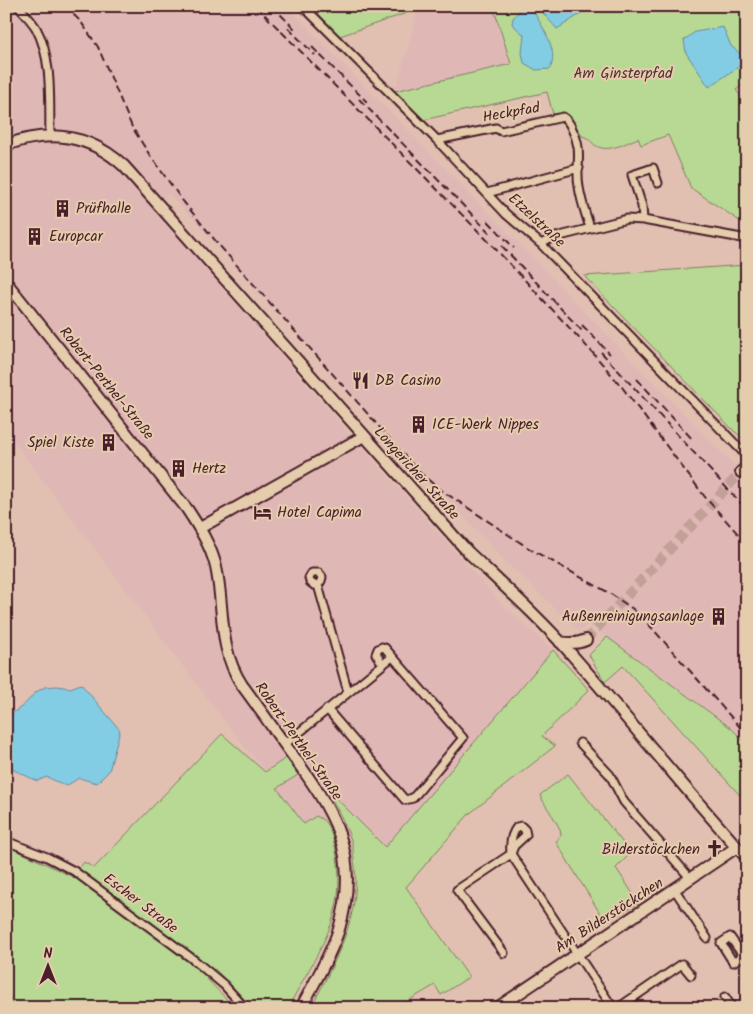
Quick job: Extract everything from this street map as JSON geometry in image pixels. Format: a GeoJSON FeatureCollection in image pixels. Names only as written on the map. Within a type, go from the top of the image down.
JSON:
{"type":"FeatureCollection","features":[{"type":"Feature","properties":{"kind":"street"},"geometry":{"type":"LineString","coordinates":[[18,6],[35,27],[44,50],[47,66],[50,136]]}},
{"type":"Feature","properties":{"kind":"street","name":"Etzelstraße"},"geometry":{"type":"LineString","coordinates":[[303,6],[437,140],[506,214],[541,244],[744,452],[747,459]]}},
{"type":"Feature","properties":{"kind":"street","name":"Heckpfad"},"geometry":{"type":"LineString","coordinates":[[437,140],[496,128],[501,131],[563,117],[567,120],[577,138],[580,152],[577,176],[590,228]]}},
{"type":"Feature","properties":{"kind":"street","name":"Longericher Straße"},"geometry":{"type":"LineString","coordinates":[[6,144],[35,136],[68,137],[86,141],[104,149],[124,166],[468,552],[512,592],[572,655],[692,797],[747,858]]}},
{"type":"Feature","properties":{"kind":"street"},"geometry":{"type":"LineString","coordinates":[[487,193],[579,168]]}},
{"type":"Feature","properties":{"kind":"street"},"geometry":{"type":"LineString","coordinates":[[643,220],[642,206],[632,175],[653,168],[658,183]]}},
{"type":"Feature","properties":{"kind":"street"},"geometry":{"type":"LineString","coordinates":[[541,244],[552,238],[627,219],[643,220],[747,239]]}},
{"type":"Feature","properties":{"kind":"street","name":"Robert-Perthel-Straße"},"geometry":{"type":"LineString","coordinates":[[6,282],[188,509],[200,528],[212,552],[216,566],[221,597],[224,639],[231,664],[242,685],[327,804],[338,830],[345,854],[347,884],[344,911],[335,940],[301,1008]]}},
{"type":"Feature","properties":{"kind":"street"},"geometry":{"type":"LineString","coordinates":[[200,528],[364,436]]}},
{"type":"Feature","properties":{"kind":"street"},"geometry":{"type":"LineString","coordinates":[[318,585],[348,692]]}},
{"type":"Feature","properties":{"kind":"street"},"geometry":{"type":"LineString","coordinates":[[560,642],[570,644],[586,640],[572,655]]}},
{"type":"Feature","properties":{"kind":"street"},"geometry":{"type":"LineString","coordinates":[[327,710],[404,800],[413,798],[463,738],[386,648],[378,649],[377,656],[383,664]]}},
{"type":"Feature","properties":{"kind":"street"},"geometry":{"type":"LineString","coordinates":[[285,744],[392,657]]}},
{"type":"Feature","properties":{"kind":"street"},"geometry":{"type":"LineString","coordinates":[[580,744],[610,774],[624,802],[691,879]]}},
{"type":"Feature","properties":{"kind":"street","name":"Escher Straße"},"geometry":{"type":"LineString","coordinates":[[6,841],[47,857],[74,871],[194,960],[224,985],[245,1008]]}},
{"type":"Feature","properties":{"kind":"street","name":"Am Bilderstöckchen"},"geometry":{"type":"LineString","coordinates":[[498,1008],[510,1004],[577,954],[737,847]]}},
{"type":"Feature","properties":{"kind":"street"},"geometry":{"type":"LineString","coordinates":[[504,953],[458,890],[511,854],[613,1008]]}},
{"type":"Feature","properties":{"kind":"street"},"geometry":{"type":"LineString","coordinates":[[675,890],[707,938]]}},
{"type":"Feature","properties":{"kind":"street"},"geometry":{"type":"LineString","coordinates":[[618,1008],[682,964],[691,975]]}},
{"type":"Feature","properties":{"kind":"street","name":"Robert-Perthel-Straße"},"geometry":{"type":"LineString","coordinates":[[296,1008],[319,971]]}},
{"type":"Feature","properties":{"kind":"street"},"geometry":{"type":"LineString","coordinates":[[726,997],[732,1008]]}},
{"type":"Feature","properties":{"kind":"shaded area"},"geometry":{"type":"Polygon","coordinates":[[[6,6],[11,6],[35,39],[47,33],[26,6],[287,6],[747,478],[747,742],[732,728],[588,624],[580,632],[503,560],[195,221],[168,194],[153,208],[349,433],[502,604],[553,650],[385,847],[328,790],[351,838],[334,841],[325,821],[304,824],[277,788],[286,758],[266,772],[227,725],[6,432],[6,6]]]}},
{"type":"Feature","properties":{"kind":"shaded area"},"geometry":{"type":"Polygon","coordinates":[[[442,6],[493,6],[512,64],[395,91],[417,14],[442,6]]]}},
{"type":"Feature","properties":{"kind":"green space"},"geometry":{"type":"Polygon","coordinates":[[[311,6],[427,6],[340,36],[311,6]]]}},
{"type":"Feature","properties":{"kind":"green space","name":"Am Ginsterpfad"},"geometry":{"type":"Polygon","coordinates":[[[493,6],[747,6],[747,82],[736,90],[747,104],[747,226],[691,188],[668,135],[641,145],[638,138],[616,147],[600,147],[582,136],[569,116],[553,114],[547,92],[423,120],[395,91],[511,64],[493,6]]]}},
{"type":"Feature","properties":{"kind":"green space"},"geometry":{"type":"Polygon","coordinates":[[[747,265],[747,441],[734,431],[584,276],[747,265]]]}},
{"type":"Feature","properties":{"kind":"green space"},"geometry":{"type":"Polygon","coordinates":[[[607,637],[731,728],[747,744],[747,803],[623,666],[605,682],[589,655],[607,637]]]}},
{"type":"Feature","properties":{"kind":"green space"},"geometry":{"type":"Polygon","coordinates":[[[553,650],[589,690],[542,736],[555,746],[469,814],[406,887],[469,977],[441,995],[435,985],[396,1008],[311,1008],[338,955],[345,936],[351,918],[356,879],[352,842],[345,824],[326,788],[385,847],[553,650]]]}},
{"type":"Feature","properties":{"kind":"green space"},"geometry":{"type":"Polygon","coordinates":[[[222,734],[265,772],[286,758],[298,775],[277,788],[304,824],[316,816],[324,821],[331,832],[335,847],[339,874],[338,896],[334,915],[319,952],[288,1008],[253,1008],[215,969],[206,978],[235,1008],[14,1008],[6,988],[6,845],[73,877],[84,862],[94,868],[222,734]]]}},
{"type":"Feature","properties":{"kind":"green space"},"geometry":{"type":"Polygon","coordinates":[[[568,774],[631,853],[616,868],[639,903],[610,919],[603,918],[556,842],[561,835],[560,831],[540,795],[568,774]]]}},
{"type":"Feature","properties":{"kind":"water"},"geometry":{"type":"Polygon","coordinates":[[[519,6],[531,6],[548,37],[553,53],[550,69],[536,70],[524,63],[522,53],[524,35],[512,24],[513,18],[519,11],[519,6]]]}},
{"type":"Feature","properties":{"kind":"water"},"geometry":{"type":"Polygon","coordinates":[[[541,6],[580,6],[579,8],[582,13],[557,29],[543,13],[541,6]]]}},
{"type":"Feature","properties":{"kind":"water"},"geometry":{"type":"Polygon","coordinates":[[[723,27],[731,46],[747,61],[709,87],[686,53],[684,40],[695,32],[723,27]]]}},
{"type":"Feature","properties":{"kind":"water"},"geometry":{"type":"Polygon","coordinates":[[[81,684],[120,730],[109,771],[97,783],[79,778],[66,786],[47,777],[37,781],[14,770],[6,762],[6,718],[24,705],[36,692],[45,687],[70,688],[81,684]]]}},
{"type":"Feature","properties":{"kind":"tunnel"},"geometry":{"type":"LineString","coordinates":[[586,640],[741,472]]}},
{"type":"Feature","properties":{"kind":"railway"},"geometry":{"type":"LineString","coordinates":[[65,6],[81,22],[98,47],[132,127],[182,200],[219,245],[418,471],[438,488],[530,549],[611,594],[633,609],[747,735]]}},
{"type":"Feature","properties":{"kind":"railway"},"geometry":{"type":"LineString","coordinates":[[256,6],[491,244],[592,352],[622,387],[705,497],[747,544]]}},
{"type":"Feature","properties":{"kind":"railway"},"geometry":{"type":"LineString","coordinates":[[272,6],[297,31]]}},
{"type":"Feature","properties":{"kind":"railway"},"geometry":{"type":"LineString","coordinates":[[288,28],[315,55]]}},
{"type":"Feature","properties":{"kind":"railway"},"geometry":{"type":"LineString","coordinates":[[312,47],[367,102]]}},
{"type":"Feature","properties":{"kind":"railway"},"geometry":{"type":"LineString","coordinates":[[359,99],[490,233]]}},
{"type":"Feature","properties":{"kind":"railway"},"geometry":{"type":"LineString","coordinates":[[488,221],[514,248]]}},
{"type":"Feature","properties":{"kind":"railway"},"geometry":{"type":"LineString","coordinates":[[502,246],[584,333]]}},
{"type":"Feature","properties":{"kind":"railway"},"geometry":{"type":"LineString","coordinates":[[582,325],[610,354]]}},
{"type":"Feature","properties":{"kind":"railway"},"geometry":{"type":"LineString","coordinates":[[601,352],[747,510]]}},
{"type":"Feature","properties":{"kind":"railway"},"geometry":{"type":"LineString","coordinates":[[637,379],[693,440]]}},
{"type":"Feature","properties":{"kind":"place","name":"Prüfhalle"},"geometry":{"type":"Point","coordinates":[62,208]}},
{"type":"Feature","properties":{"kind":"place","name":"Europcar"},"geometry":{"type":"Point","coordinates":[35,236]}},
{"type":"Feature","properties":{"kind":"place","name":"DB Casino"},"geometry":{"type":"Point","coordinates":[361,380]}},
{"type":"Feature","properties":{"kind":"place","name":"ICE-Werk Nippes"},"geometry":{"type":"Point","coordinates":[418,424]}},
{"type":"Feature","properties":{"kind":"place","name":"Spiel Kiste"},"geometry":{"type":"Point","coordinates":[108,442]}},
{"type":"Feature","properties":{"kind":"place","name":"Hertz"},"geometry":{"type":"Point","coordinates":[178,468]}},
{"type":"Feature","properties":{"kind":"place","name":"Hotel Capima"},"geometry":{"type":"Point","coordinates":[263,512]}},
{"type":"Feature","properties":{"kind":"place","name":"Außenreinigungsanlage"},"geometry":{"type":"Point","coordinates":[718,616]}},
{"type":"Feature","properties":{"kind":"place","name":"Bilderstöckchen"},"geometry":{"type":"Point","coordinates":[714,849]}}]}
